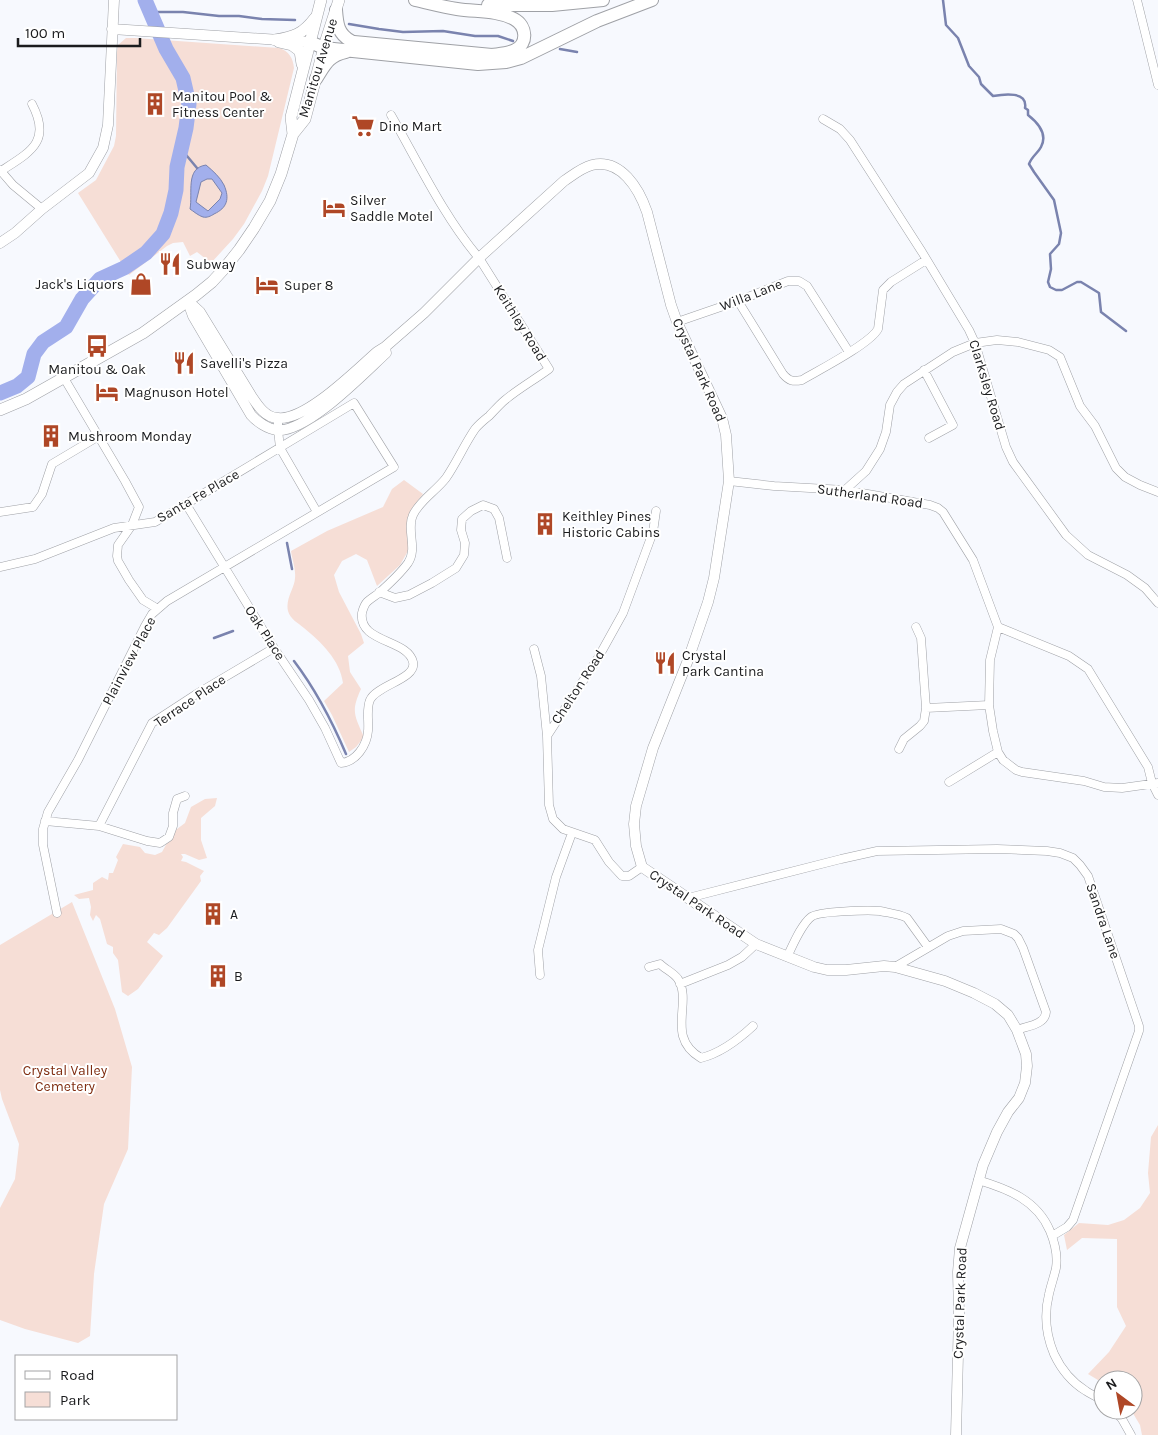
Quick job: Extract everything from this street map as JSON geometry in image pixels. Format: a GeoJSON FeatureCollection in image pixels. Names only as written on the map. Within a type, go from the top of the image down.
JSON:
{"type":"FeatureCollection","features":[{"type":"Feature","properties":{"kind":"highway"},"geometry":{"type":"LineString","coordinates":[[310,42],[492,55],[514,51],[524,38],[523,28],[519,22],[500,14],[456,9],[415,0]]}},
{"type":"Feature","properties":{"kind":"highway"},"geometry":{"type":"LineString","coordinates":[[425,0],[519,6],[559,5],[603,0]]}},
{"type":"Feature","properties":{"kind":"highway"},"geometry":{"type":"LineString","coordinates":[[337,5],[339,29],[345,38],[355,46],[478,64],[506,62],[521,58],[597,21],[652,0]]}},
{"type":"Feature","properties":{"kind":"highway"},"geometry":{"type":"LineString","coordinates":[[316,79],[330,58],[355,46]]}},
{"type":"Feature","properties":{"kind":"main road","name":"Manitou Avenue"},"geometry":{"type":"LineString","coordinates":[[293,134],[290,117],[321,0]]}},
{"type":"Feature","properties":{"kind":"main road","name":"Manitou Avenue"},"geometry":{"type":"LineString","coordinates":[[0,410],[26,399],[144,333],[188,302],[223,270],[239,250],[270,201],[281,174],[293,134],[305,119],[337,5]]}},
{"type":"Feature","properties":{"kind":"main road"},"geometry":{"type":"LineString","coordinates":[[275,40],[292,38],[299,34],[307,28],[317,14]]}},
{"type":"Feature","properties":{"kind":"main road"},"geometry":{"type":"LineString","coordinates":[[275,40],[292,45],[300,51],[302,74]]}},
{"type":"Feature","properties":{"kind":"street"},"geometry":{"type":"LineString","coordinates":[[0,243],[89,173],[103,148],[108,125],[114,0]]}},
{"type":"Feature","properties":{"kind":"street"},"geometry":{"type":"LineString","coordinates":[[1137,0],[1158,85]]}},
{"type":"Feature","properties":{"kind":"street"},"geometry":{"type":"LineString","coordinates":[[112,29],[310,42]]}},
{"type":"Feature","properties":{"kind":"street"},"geometry":{"type":"LineString","coordinates":[[32,104],[37,114],[40,132],[35,147],[0,170],[13,185],[42,209]]}},
{"type":"Feature","properties":{"kind":"street"},"geometry":{"type":"LineString","coordinates":[[391,115],[440,202],[479,258]]}},
{"type":"Feature","properties":{"kind":"street","name":"Clarksley Road"},"geometry":{"type":"LineString","coordinates":[[823,119],[840,130],[850,140],[969,330],[975,343],[1012,462],[1073,542],[1088,555],[1133,579],[1145,588],[1158,603]]}},
{"type":"Feature","properties":{"kind":"street","name":"Crystal Park Road"},"geometry":{"type":"LineString","coordinates":[[278,418],[290,418],[316,403],[385,347],[424,313],[479,258],[564,181],[592,165],[600,164],[616,168],[631,181],[643,202],[677,322],[722,418],[726,435],[729,481],[714,578],[708,602],[688,660],[653,748],[636,806],[634,824],[636,846],[642,867],[756,944],[787,957],[827,970],[895,967],[944,981],[974,993],[1008,1015],[1018,1030],[1026,1054],[1026,1083],[1019,1098],[1008,1112],[997,1132],[982,1165],[960,1248],[956,1435]]}},
{"type":"Feature","properties":{"kind":"street","name":"Keithley Road"},"geometry":{"type":"LineString","coordinates":[[342,763],[347,763],[358,755],[367,739],[370,700],[383,688],[411,672],[414,667],[410,655],[404,650],[376,636],[367,629],[363,621],[362,610],[366,603],[394,579],[409,562],[413,549],[411,526],[414,514],[420,504],[445,479],[476,428],[506,399],[549,369],[479,258]]}},
{"type":"Feature","properties":{"kind":"street"},"geometry":{"type":"LineString","coordinates":[[738,301],[783,374],[790,381],[796,382],[875,335],[878,329],[882,296],[886,286],[926,260]]}},
{"type":"Feature","properties":{"kind":"street","name":"Willa Lane"},"geometry":{"type":"LineString","coordinates":[[677,322],[788,281],[799,281],[807,286],[849,352]]}},
{"type":"Feature","properties":{"kind":"street"},"geometry":{"type":"LineString","coordinates":[[188,302],[200,312],[257,404],[267,414],[278,418],[280,448],[317,512]]}},
{"type":"Feature","properties":{"kind":"street"},"geometry":{"type":"LineString","coordinates":[[188,302],[193,316],[251,415],[258,421],[278,430]]}},
{"type":"Feature","properties":{"kind":"street"},"geometry":{"type":"LineString","coordinates":[[845,490],[866,471],[880,450],[886,432],[890,406],[897,392],[904,384],[953,352],[975,343],[1008,340],[1049,350],[1060,357],[1080,406],[1095,426],[1116,468],[1125,477],[1158,492]]}},
{"type":"Feature","properties":{"kind":"street","name":"Crystal Park Road"},"geometry":{"type":"LineString","coordinates":[[278,430],[295,426],[316,414],[386,353],[385,347]]}},
{"type":"Feature","properties":{"kind":"street"},"geometry":{"type":"LineString","coordinates":[[924,370],[953,425],[929,438]]}},
{"type":"Feature","properties":{"kind":"street"},"geometry":{"type":"LineString","coordinates":[[64,378],[139,507],[132,525],[116,551],[118,561],[143,600],[158,609]]}},
{"type":"Feature","properties":{"kind":"street","name":"Santa Fe Place"},"geometry":{"type":"LineString","coordinates":[[0,567],[35,559],[114,528],[155,522],[354,403],[394,467]]}},
{"type":"Feature","properties":{"kind":"street"},"geometry":{"type":"LineString","coordinates":[[0,512],[34,507],[42,494],[52,464],[99,436]]}},
{"type":"Feature","properties":{"kind":"street","name":"Plainview Place"},"geometry":{"type":"LineString","coordinates":[[57,913],[44,845],[45,821],[52,803],[78,760],[152,614],[167,601],[394,467]]}},
{"type":"Feature","properties":{"kind":"street","name":"Sutherland Road"},"geometry":{"type":"LineString","coordinates":[[729,481],[774,486],[845,490],[938,508],[943,512],[973,560],[998,627]]}},
{"type":"Feature","properties":{"kind":"street","name":"Oak Place"},"geometry":{"type":"LineString","coordinates":[[186,504],[223,567],[326,728],[342,763]]}},
{"type":"Feature","properties":{"kind":"street"},"geometry":{"type":"LineString","coordinates":[[379,592],[395,598],[409,595],[456,568],[464,555],[465,543],[461,530],[462,519],[471,511],[483,506],[494,509],[499,518],[507,558]]}},
{"type":"Feature","properties":{"kind":"street","name":"Chelton Road"},"geometry":{"type":"LineString","coordinates":[[572,833],[556,824],[551,814],[549,805],[547,736],[598,658],[623,613],[653,532],[656,511]]}},
{"type":"Feature","properties":{"kind":"street"},"geometry":{"type":"LineString","coordinates":[[899,749],[904,739],[924,721],[926,708],[921,638],[916,627]]}},
{"type":"Feature","properties":{"kind":"street"},"geometry":{"type":"LineString","coordinates":[[1155,783],[1122,788],[1113,787],[1022,772],[1016,770],[1003,760],[995,742],[989,705],[990,660],[998,627],[1070,656],[1088,669],[1148,767],[1155,783],[1158,795]]}},
{"type":"Feature","properties":{"kind":"street","name":"Terrace Place"},"geometry":{"type":"LineString","coordinates":[[100,826],[152,723],[274,648]]}},
{"type":"Feature","properties":{"kind":"street"},"geometry":{"type":"LineString","coordinates":[[534,650],[541,676],[547,736]]}},
{"type":"Feature","properties":{"kind":"street"},"geometry":{"type":"LineString","coordinates":[[926,708],[989,705]]}},
{"type":"Feature","properties":{"kind":"street"},"geometry":{"type":"LineString","coordinates":[[949,782],[998,752]]}},
{"type":"Feature","properties":{"kind":"street"},"geometry":{"type":"LineString","coordinates":[[45,821],[100,826],[147,841],[160,842],[169,837],[177,800],[185,796]]}},
{"type":"Feature","properties":{"kind":"street"},"geometry":{"type":"LineString","coordinates":[[540,975],[538,950],[556,877],[572,833],[596,840],[609,862],[622,876],[629,876],[642,867]]}},
{"type":"Feature","properties":{"kind":"street","name":"Sandra Lane"},"geometry":{"type":"LineString","coordinates":[[688,898],[878,851],[997,849],[1047,851],[1073,858],[1088,876],[1139,1026],[1139,1031],[1073,1220],[1067,1227],[1052,1236]]}},
{"type":"Feature","properties":{"kind":"street"},"geometry":{"type":"LineString","coordinates":[[787,957],[807,922],[812,916],[820,913],[879,911],[902,916],[907,918],[928,948]]}},
{"type":"Feature","properties":{"kind":"street"},"geometry":{"type":"LineString","coordinates":[[895,967],[948,936],[963,931],[1001,929],[1014,934],[1023,948],[1046,1012],[1046,1017],[1042,1020],[1018,1030]]}},
{"type":"Feature","properties":{"kind":"street"},"geometry":{"type":"LineString","coordinates":[[680,984],[728,965],[742,957],[756,944]]}},
{"type":"Feature","properties":{"kind":"street"},"geometry":{"type":"LineString","coordinates":[[649,967],[660,964],[677,977],[682,998],[682,1031],[686,1045],[701,1058],[712,1055],[744,1035],[753,1026]]}},
{"type":"Feature","properties":{"kind":"street"},"geometry":{"type":"LineString","coordinates":[[978,1180],[1006,1189],[1025,1200],[1033,1206],[1044,1220],[1056,1246],[1056,1267],[1048,1297],[1046,1320],[1050,1344],[1059,1363],[1073,1381],[1093,1395]]}},
{"type":"Feature","properties":{"kind":"street"},"geometry":{"type":"LineString","coordinates":[[1123,1420],[1131,1435]]}},
{"type":"Feature","properties":{"kind":"green space"},"geometry":{"type":"Polygon","coordinates":[[[126,38],[279,48],[288,53],[293,61],[294,68],[268,176],[262,191],[244,224],[211,263],[197,252],[190,256],[183,242],[173,243],[129,275],[78,193],[96,180],[114,146],[116,136],[117,52],[118,45],[126,38]]]}},
{"type":"Feature","properties":{"kind":"green space"},"geometry":{"type":"Polygon","coordinates":[[[404,480],[423,494],[413,507],[409,522],[408,551],[400,565],[377,586],[367,560],[356,554],[342,561],[334,575],[339,592],[364,643],[348,656],[350,672],[361,689],[355,713],[364,737],[349,752],[324,701],[343,683],[338,667],[323,645],[292,619],[288,611],[288,602],[295,578],[291,551],[327,531],[383,507],[392,489],[404,480]]]}},
{"type":"Feature","properties":{"kind":"green space"},"geometry":{"type":"Polygon","coordinates":[[[217,798],[215,806],[201,818],[201,840],[207,858],[199,860],[181,854],[183,857],[181,861],[204,871],[200,876],[201,881],[167,928],[159,935],[154,933],[147,942],[163,956],[138,989],[128,996],[122,992],[118,960],[113,953],[113,947],[107,944],[100,919],[96,915],[93,921],[90,915],[89,898],[79,899],[74,895],[93,890],[93,883],[102,877],[108,880],[109,873],[113,873],[118,860],[116,857],[123,844],[140,847],[145,853],[155,855],[162,852],[173,832],[185,823],[191,807],[205,799],[217,798]]]}},
{"type":"Feature","properties":{"kind":"green space","name":"Crystal Valley Cemetery"},"geometry":{"type":"Polygon","coordinates":[[[72,902],[115,1009],[132,1067],[128,1149],[104,1204],[94,1274],[90,1336],[78,1343],[25,1329],[0,1320],[0,1208],[15,1179],[19,1144],[0,1090],[0,945],[72,902]]]}},
{"type":"Feature","properties":{"kind":"green space"},"geometry":{"type":"Polygon","coordinates":[[[1158,1125],[1158,1435],[1142,1435],[1137,1420],[1143,1420],[1143,1370],[1093,1370],[1093,1377],[1088,1374],[1109,1352],[1126,1326],[1117,1307],[1117,1239],[1082,1238],[1067,1250],[1064,1235],[1079,1223],[1108,1225],[1124,1220],[1140,1208],[1150,1193],[1148,1173],[1151,1137],[1158,1125]]]}},
{"type":"Feature","properties":{"kind":"water"},"geometry":{"type":"Polygon","coordinates":[[[206,165],[216,174],[224,185],[227,195],[222,209],[206,217],[200,216],[190,209],[192,176],[199,167],[206,165]],[[212,179],[201,182],[196,202],[208,211],[220,199],[222,193],[212,179]]]}},
{"type":"Feature","properties":{"kind":"waterway"},"geometry":{"type":"LineString","coordinates":[[0,393],[17,386],[28,377],[34,354],[43,342],[66,327],[82,299],[100,279],[124,268],[146,253],[163,234],[171,213],[176,190],[177,167],[186,128],[189,104],[183,78],[166,49],[145,0]]}},
{"type":"Feature","properties":{"kind":"waterway"},"geometry":{"type":"LineString","coordinates":[[943,0],[946,25],[958,38],[969,66],[979,77],[981,84],[993,96],[1014,95],[1023,99],[1028,115],[1035,121],[1042,133],[1043,142],[1041,147],[1029,164],[1054,200],[1061,233],[1059,244],[1050,254],[1051,269],[1048,282],[1050,287],[1062,290],[1077,282],[1081,282],[1099,293],[1101,312],[1126,331]]}},
{"type":"Feature","properties":{"kind":"waterway"},"geometry":{"type":"LineString","coordinates":[[148,7],[155,12],[183,12],[295,20]]}},
{"type":"Feature","properties":{"kind":"waterway"},"geometry":{"type":"LineString","coordinates":[[349,24],[403,32],[443,31],[475,36],[498,36],[513,41]]}},
{"type":"Feature","properties":{"kind":"waterway"},"geometry":{"type":"LineString","coordinates":[[560,49],[577,52]]}},
{"type":"Feature","properties":{"kind":"waterway"},"geometry":{"type":"LineString","coordinates":[[182,150],[197,168]]}},
{"type":"Feature","properties":{"kind":"waterway"},"geometry":{"type":"LineString","coordinates":[[287,543],[292,569]]}},
{"type":"Feature","properties":{"kind":"waterway"},"geometry":{"type":"LineString","coordinates":[[214,638],[233,631]]}},
{"type":"Feature","properties":{"kind":"waterway"},"geometry":{"type":"LineString","coordinates":[[294,661],[323,706],[346,754]]}},
{"type":"Feature","properties":{"kind":"place","name":"Manitou Pool & Fitness Center"},"geometry":{"type":"Point","coordinates":[155,104]}},
{"type":"Feature","properties":{"kind":"place","name":"Dino Mart"},"geometry":{"type":"Point","coordinates":[363,126]}},
{"type":"Feature","properties":{"kind":"place","name":"Silver Saddle Motel"},"geometry":{"type":"Point","coordinates":[334,208]}},
{"type":"Feature","properties":{"kind":"place","name":"Subway"},"geometry":{"type":"Point","coordinates":[170,264]}},
{"type":"Feature","properties":{"kind":"place","name":"Jack's Liquors"},"geometry":{"type":"Point","coordinates":[141,284]}},
{"type":"Feature","properties":{"kind":"place","name":"Super 8"},"geometry":{"type":"Point","coordinates":[267,285]}},
{"type":"Feature","properties":{"kind":"place","name":"Manitou & Oak"},"geometry":{"type":"Point","coordinates":[97,346]}},
{"type":"Feature","properties":{"kind":"place","name":"Savelli's Pizza"},"geometry":{"type":"Point","coordinates":[184,363]}},
{"type":"Feature","properties":{"kind":"place","name":"Magnuson Hotel"},"geometry":{"type":"Point","coordinates":[107,392]}},
{"type":"Feature","properties":{"kind":"place","name":"Mushroom Monday"},"geometry":{"type":"Point","coordinates":[51,436]}},
{"type":"Feature","properties":{"kind":"place","name":"Keithley Pines Historic Cabins"},"geometry":{"type":"Point","coordinates":[545,524]}},
{"type":"Feature","properties":{"kind":"place","name":"Crystal Park Cantina"},"geometry":{"type":"Point","coordinates":[665,663]}},
{"type":"Feature","properties":{"kind":"place","name":"A"},"geometry":{"type":"Point","coordinates":[213,914]}},
{"type":"Feature","properties":{"kind":"place","name":"B"},"geometry":{"type":"Point","coordinates":[218,976]}}]}
